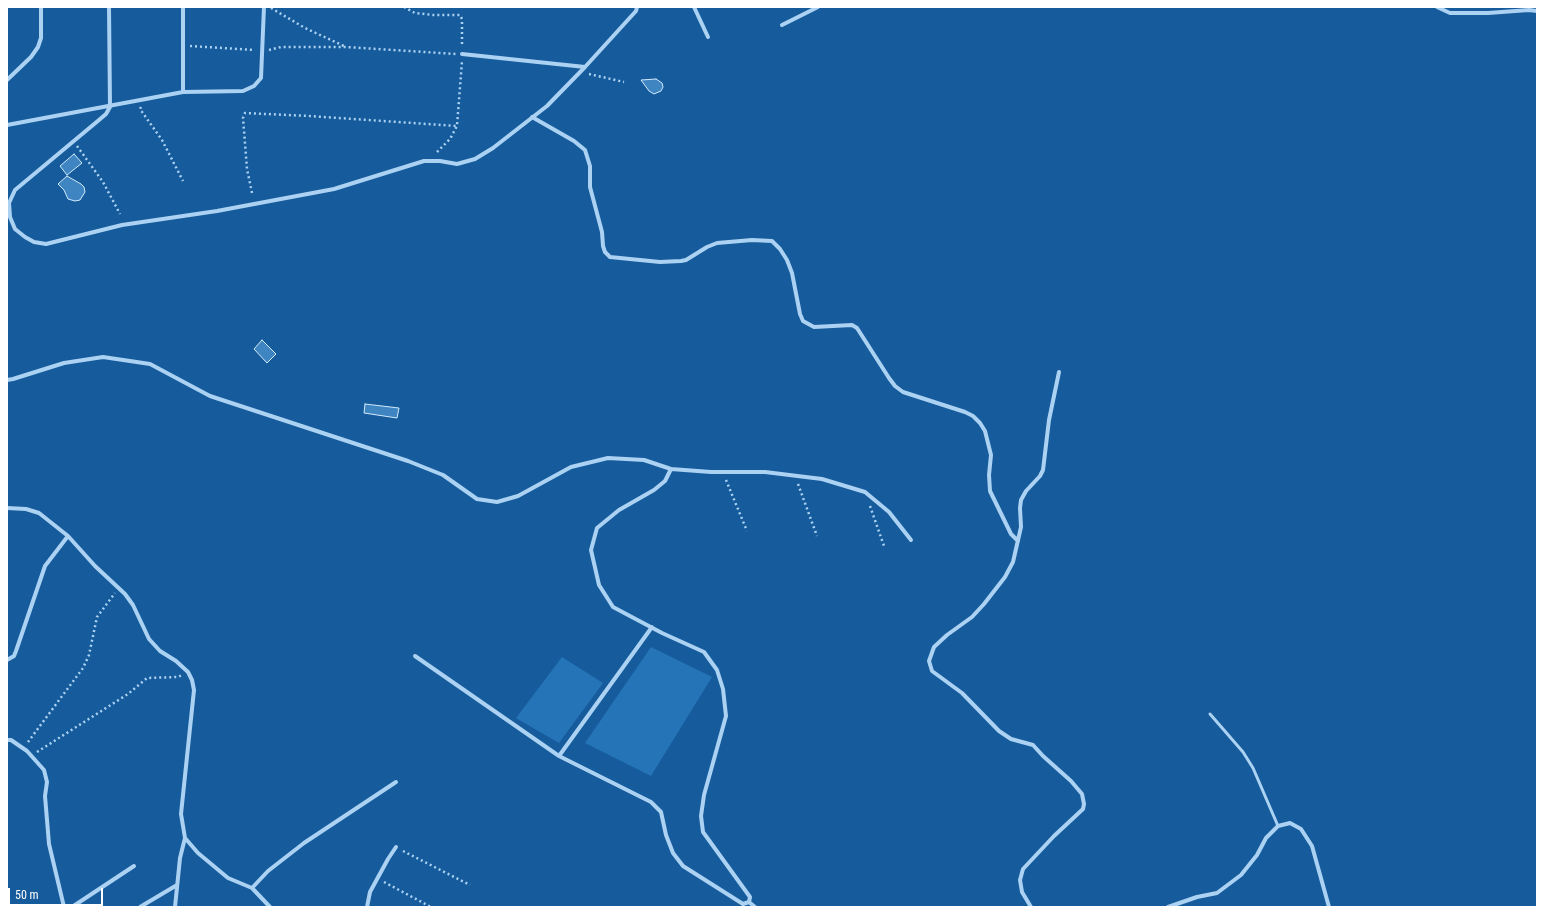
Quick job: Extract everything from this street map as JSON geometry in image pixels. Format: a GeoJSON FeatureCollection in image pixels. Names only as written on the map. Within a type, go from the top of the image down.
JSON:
{"type":"FeatureCollection","features":[{"type":"Feature","properties":{"kind":"street"},"geometry":{"type":"LineString","coordinates":[[7,80],[31,57],[38,47],[41,38],[41,7]]}},
{"type":"Feature","properties":{"kind":"street"},"geometry":{"type":"LineString","coordinates":[[109,7],[110,107],[103,117],[14,190],[9,203],[10,217],[16,229],[25,237],[34,242],[46,244],[122,225],[217,211],[334,189],[424,161],[440,161],[457,164],[475,159],[493,148],[547,106],[636,11],[637,7]]}},
{"type":"Feature","properties":{"kind":"street"},"geometry":{"type":"LineString","coordinates":[[183,7],[183,92]]}},
{"type":"Feature","properties":{"kind":"street"},"geometry":{"type":"LineString","coordinates":[[7,125],[110,107],[183,92],[244,91],[254,86],[260,78],[264,7]]}},
{"type":"Feature","properties":{"kind":"street"},"geometry":{"type":"LineString","coordinates":[[694,7],[708,37]]}},
{"type":"Feature","properties":{"kind":"street"},"geometry":{"type":"LineString","coordinates":[[782,24],[818,7]]}},
{"type":"Feature","properties":{"kind":"street"},"geometry":{"type":"LineString","coordinates":[[1437,7],[1450,12],[1488,13],[1529,10],[1537,11]]}},
{"type":"Feature","properties":{"kind":"street"},"geometry":{"type":"LineString","coordinates":[[462,54],[585,67]]}},
{"type":"Feature","properties":{"kind":"street"},"geometry":{"type":"LineString","coordinates":[[532,117],[574,141],[585,150],[590,166],[590,187],[602,232],[603,246],[605,252],[610,257],[660,262],[681,261],[686,260],[707,247],[717,243],[752,240],[772,241],[780,249],[787,260],[792,273],[800,314],[803,321],[814,328],[852,325],[857,328],[895,386],[903,392],[973,416],[985,431],[991,455],[989,475],[990,491],[1011,534],[1018,541]]}},
{"type":"Feature","properties":{"kind":"street"},"geometry":{"type":"LineString","coordinates":[[7,380],[14,380],[64,363],[103,357],[150,364],[210,396],[291,424],[408,461],[443,475],[478,499],[496,502],[518,496],[571,466],[608,458],[644,460],[671,469],[722,472],[765,472],[822,479],[865,492],[892,515],[912,540]]}},
{"type":"Feature","properties":{"kind":"street"},"geometry":{"type":"LineString","coordinates":[[1031,907],[1022,892],[1020,880],[1023,868],[1083,809],[1084,804],[1082,794],[1078,788],[1033,745],[1011,739],[999,731],[962,693],[932,671],[929,661],[934,647],[947,635],[972,617],[998,586],[1013,562],[1021,527],[1021,500],[1043,470],[1049,420],[1059,372]]}},
{"type":"Feature","properties":{"kind":"street"},"geometry":{"type":"LineString","coordinates":[[671,469],[665,481],[654,490],[619,510],[597,528],[591,550],[599,585],[613,607],[704,652],[717,670],[723,689],[726,716],[704,796],[701,816],[703,832],[750,897],[749,902]]}},
{"type":"Feature","properties":{"kind":"street"},"geometry":{"type":"LineString","coordinates":[[7,508],[26,509],[39,513],[68,536],[95,566],[133,604],[149,639],[160,651],[176,661],[188,672],[192,680],[194,690],[181,814],[185,838],[180,858],[175,907]]}},
{"type":"Feature","properties":{"kind":"street"},"geometry":{"type":"LineString","coordinates":[[7,660],[14,656],[45,566],[68,536]]}},
{"type":"Feature","properties":{"kind":"street"},"geometry":{"type":"LineString","coordinates":[[559,756],[652,627]]}},
{"type":"Feature","properties":{"kind":"street"},"geometry":{"type":"LineString","coordinates":[[415,656],[559,756],[651,802],[661,812],[666,835],[674,853],[684,866],[743,904],[749,902]]}},
{"type":"Feature","properties":{"kind":"street"},"geometry":{"type":"LineString","coordinates":[[7,740],[11,740],[24,748],[44,770],[47,782],[45,796],[49,844],[64,907]]}},
{"type":"Feature","properties":{"kind":"street"},"geometry":{"type":"LineString","coordinates":[[252,888],[268,871],[304,843],[396,782]]}},
{"type":"Feature","properties":{"kind":"street"},"geometry":{"type":"LineString","coordinates":[[1168,907],[1197,897],[1217,893],[1241,875],[1257,855],[1266,838],[1278,826],[1290,823],[1301,829],[1312,846],[1329,907]]}},
{"type":"Feature","properties":{"kind":"street"},"geometry":{"type":"LineString","coordinates":[[185,838],[198,853],[228,878],[252,888],[270,907]]}},
{"type":"Feature","properties":{"kind":"street"},"geometry":{"type":"LineString","coordinates":[[367,907],[370,892],[396,847]]}},
{"type":"Feature","properties":{"kind":"street"},"geometry":{"type":"LineString","coordinates":[[72,907],[134,866]]}},
{"type":"Feature","properties":{"kind":"street"},"geometry":{"type":"LineString","coordinates":[[140,907],[177,885]]}},
{"type":"Feature","properties":{"kind":"street"},"geometry":{"type":"LineString","coordinates":[[749,902],[755,907]]}},
{"type":"Feature","properties":{"kind":"lane"},"geometry":{"type":"LineString","coordinates":[[1210,714],[1243,752],[1253,768],[1278,826]]}},
{"type":"Feature","properties":{"kind":"path"},"geometry":{"type":"LineString","coordinates":[[269,7],[346,48]]}},
{"type":"Feature","properties":{"kind":"path"},"geometry":{"type":"LineString","coordinates":[[404,7],[415,13],[460,14],[462,19],[462,54],[457,126],[450,139],[441,149],[424,161]]}},
{"type":"Feature","properties":{"kind":"path"},"geometry":{"type":"LineString","coordinates":[[183,46],[262,51],[281,48],[346,48],[462,54]]}},
{"type":"Feature","properties":{"kind":"path"},"geometry":{"type":"LineString","coordinates":[[580,72],[624,82]]}},
{"type":"Feature","properties":{"kind":"path"},"geometry":{"type":"LineString","coordinates":[[145,100],[140,109],[162,140],[183,181]]}},
{"type":"Feature","properties":{"kind":"path"},"geometry":{"type":"LineString","coordinates":[[252,193],[247,170],[243,118],[245,113],[457,126]]}},
{"type":"Feature","properties":{"kind":"path"},"geometry":{"type":"LineString","coordinates":[[73,142],[103,182],[120,214]]}},
{"type":"Feature","properties":{"kind":"path"},"geometry":{"type":"LineString","coordinates":[[722,472],[747,531]]}},
{"type":"Feature","properties":{"kind":"path"},"geometry":{"type":"LineString","coordinates":[[795,476],[817,536]]}},
{"type":"Feature","properties":{"kind":"path"},"geometry":{"type":"LineString","coordinates":[[865,492],[884,546]]}},
{"type":"Feature","properties":{"kind":"path"},"geometry":{"type":"LineString","coordinates":[[24,748],[83,668],[89,655],[97,617],[118,588]]}},
{"type":"Feature","properties":{"kind":"path"},"geometry":{"type":"LineString","coordinates":[[31,755],[128,694],[147,678],[178,678],[188,672]]}},
{"type":"Feature","properties":{"kind":"path"},"geometry":{"type":"LineString","coordinates":[[396,847],[470,886]]}},
{"type":"Feature","properties":{"kind":"path"},"geometry":{"type":"LineString","coordinates":[[378,878],[431,907]]}},
{"type":"Feature","properties":{"kind":"shaded area"},"geometry":{"type":"Polygon","coordinates":[[[651,647],[712,677],[651,776],[585,743],[651,647]]]}},
{"type":"Feature","properties":{"kind":"shaded area"},"geometry":{"type":"Polygon","coordinates":[[[562,657],[603,683],[559,743],[516,718],[562,657]]]}},
{"type":"Feature","properties":{"kind":"building"},"geometry":{"type":"Polygon","coordinates":[[[656,79],[662,83],[663,87],[661,91],[654,94],[649,91],[641,80],[656,79]]]}},
{"type":"Feature","properties":{"kind":"building"},"geometry":{"type":"Polygon","coordinates":[[[74,154],[82,163],[67,175],[60,166],[74,154]]]}},
{"type":"Feature","properties":{"kind":"building"},"geometry":{"type":"Polygon","coordinates":[[[67,176],[84,187],[85,192],[80,200],[75,201],[68,199],[64,190],[58,184],[67,176]]]}},
{"type":"Feature","properties":{"kind":"building"},"geometry":{"type":"Polygon","coordinates":[[[262,340],[276,354],[267,363],[254,349],[262,340]]]}},
{"type":"Feature","properties":{"kind":"building"},"geometry":{"type":"Polygon","coordinates":[[[365,404],[399,408],[397,418],[364,413],[365,404]]]}}]}
